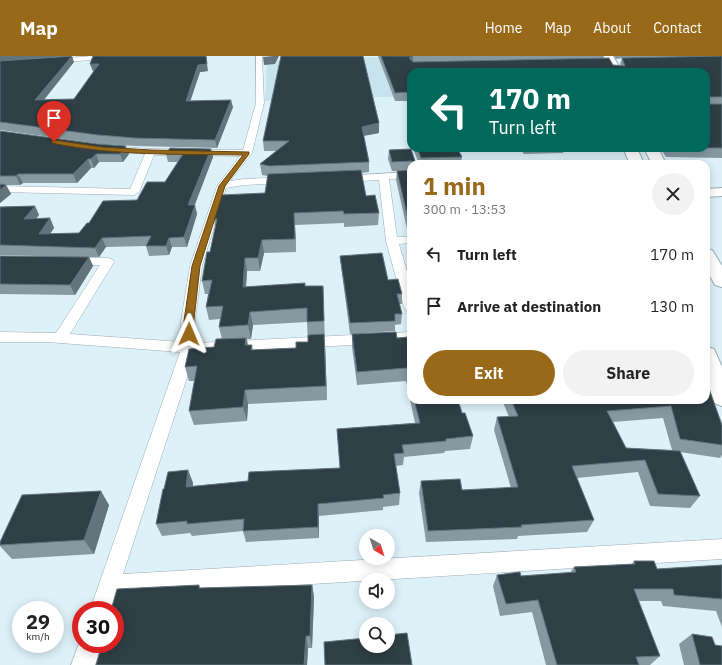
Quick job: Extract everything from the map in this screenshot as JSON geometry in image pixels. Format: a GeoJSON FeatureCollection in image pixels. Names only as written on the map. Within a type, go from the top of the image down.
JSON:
{"type":"FeatureCollection","features":[{"type":"Feature","properties":{"kind":"main road"},"geometry":{"type":"LineString","coordinates":[[710,181],[722,181]]}},
{"type":"Feature","properties":{"kind":"main road"},"geometry":{"type":"LineString","coordinates":[[710,193],[722,192]]}},
{"type":"Feature","properties":{"kind":"main road"},"geometry":{"type":"LineString","coordinates":[[710,261],[722,281]]}},
{"type":"Feature","properties":{"kind":"main road"},"geometry":{"type":"LineString","coordinates":[[710,365],[722,397]]}},
{"type":"Feature","properties":{"kind":"street"},"geometry":{"type":"LineString","coordinates":[[44,61],[116,56]]}},
{"type":"Feature","properties":{"kind":"street"},"geometry":{"type":"LineString","coordinates":[[104,601],[190,348],[188,321],[196,266],[222,186],[247,153],[260,103],[259,56]]}},
{"type":"Feature","properties":{"kind":"street"},"geometry":{"type":"LineString","coordinates":[[101,148],[151,152],[247,153]]}},
{"type":"Feature","properties":{"kind":"street"},"geometry":{"type":"LineString","coordinates":[[0,189],[134,192],[151,152]]}},
{"type":"Feature","properties":{"kind":"street"},"geometry":{"type":"LineString","coordinates":[[329,179],[407,175]]}},
{"type":"Feature","properties":{"kind":"street"},"geometry":{"type":"LineString","coordinates":[[384,177],[392,241],[407,293]]}},
{"type":"Feature","properties":{"kind":"street"},"geometry":{"type":"LineString","coordinates":[[222,186],[244,182],[298,180]]}},
{"type":"Feature","properties":{"kind":"street"},"geometry":{"type":"LineString","coordinates":[[392,241],[407,240]]}},
{"type":"Feature","properties":{"kind":"street"},"geometry":{"type":"LineString","coordinates":[[55,260],[108,262],[60,338]]}},
{"type":"Feature","properties":{"kind":"street"},"geometry":{"type":"LineString","coordinates":[[0,337],[60,338],[190,348],[407,337]]}},
{"type":"Feature","properties":{"kind":"street"},"geometry":{"type":"LineString","coordinates":[[109,586],[722,549]]}},
{"type":"Feature","properties":{"kind":"street"},"geometry":{"type":"LineString","coordinates":[[84,665],[87,653]]}},
{"type":"Feature","properties":{"kind":"shaded area"},"geometry":{"type":"Polygon","coordinates":[[[407,56],[410,68],[407,68],[407,96],[265,101],[267,61],[407,56]]]}},
{"type":"Feature","properties":{"kind":"building"},"geometry":{"type":"Polygon","coordinates":[[[72,56],[35,100],[74,99],[99,64],[90,64],[93,56],[206,56],[207,64],[198,65],[186,101],[231,100],[215,140],[135,138],[98,135],[0,122],[0,61],[72,56]]]}},
{"type":"Feature","properties":{"kind":"building"},"geometry":{"type":"Polygon","coordinates":[[[281,56],[363,56],[379,123],[362,127],[369,162],[269,166],[260,164],[289,141],[263,141],[281,56]]]}},
{"type":"Feature","properties":{"kind":"building"},"geometry":{"type":"Polygon","coordinates":[[[381,56],[412,56],[409,58],[413,62],[609,58],[613,65],[625,66],[622,58],[722,56],[722,97],[710,97],[710,68],[407,68],[407,92],[395,93],[381,56]]]}},
{"type":"Feature","properties":{"kind":"building"},"geometry":{"type":"Polygon","coordinates":[[[710,104],[722,104],[722,148],[710,148],[710,104]]]}},
{"type":"Feature","properties":{"kind":"building"},"geometry":{"type":"Polygon","coordinates":[[[0,131],[98,144],[126,146],[120,154],[96,154],[91,159],[88,159],[73,174],[18,174],[16,176],[0,176],[0,131]]]}},
{"type":"Feature","properties":{"kind":"building"},"geometry":{"type":"Polygon","coordinates":[[[170,148],[211,149],[188,205],[195,205],[184,237],[169,238],[166,246],[146,246],[151,236],[102,238],[95,248],[0,245],[0,207],[35,206],[24,219],[50,218],[39,234],[79,233],[87,223],[89,223],[103,201],[137,200],[147,182],[165,182],[183,154],[166,154],[170,148]]]}},
{"type":"Feature","properties":{"kind":"building"},"geometry":{"type":"Polygon","coordinates":[[[407,149],[407,152],[412,152],[415,160],[392,162],[389,150],[407,149]]]}},
{"type":"Feature","properties":{"kind":"building"},"geometry":{"type":"Polygon","coordinates":[[[419,152],[459,152],[462,157],[421,158],[419,152]]]}},
{"type":"Feature","properties":{"kind":"building"},"geometry":{"type":"Polygon","coordinates":[[[361,170],[366,196],[375,195],[379,213],[344,214],[343,211],[294,213],[295,239],[262,240],[258,258],[245,258],[243,287],[305,283],[305,286],[323,286],[324,321],[307,322],[307,308],[250,312],[248,325],[219,327],[223,306],[206,307],[212,280],[202,281],[207,252],[210,252],[217,219],[214,219],[216,204],[217,201],[220,201],[221,195],[265,193],[268,174],[361,170]]]}},
{"type":"Feature","properties":{"kind":"building"},"geometry":{"type":"Polygon","coordinates":[[[407,170],[407,214],[397,171],[407,170]]]}},
{"type":"Feature","properties":{"kind":"building"},"geometry":{"type":"Polygon","coordinates":[[[0,184],[6,185],[0,190],[0,184]]]}},
{"type":"Feature","properties":{"kind":"building"},"geometry":{"type":"Polygon","coordinates":[[[382,253],[388,280],[398,279],[402,294],[397,294],[402,314],[395,314],[395,321],[350,323],[340,256],[382,253]]]}},
{"type":"Feature","properties":{"kind":"building"},"geometry":{"type":"Polygon","coordinates":[[[0,256],[89,257],[70,285],[0,284],[0,256]]]}},
{"type":"Feature","properties":{"kind":"building"},"geometry":{"type":"Polygon","coordinates":[[[396,332],[397,338],[407,337],[407,368],[357,372],[352,334],[396,332]]]}},
{"type":"Feature","properties":{"kind":"building"},"geometry":{"type":"Polygon","coordinates":[[[324,334],[326,386],[245,390],[243,407],[189,411],[197,366],[185,367],[189,349],[214,347],[216,339],[246,338],[245,345],[252,345],[251,350],[296,348],[296,342],[308,342],[308,335],[324,334]]]}},
{"type":"Feature","properties":{"kind":"building"},"geometry":{"type":"Polygon","coordinates":[[[710,391],[722,425],[722,445],[680,439],[671,406],[607,411],[626,448],[680,451],[700,496],[658,494],[645,460],[572,466],[594,520],[521,525],[522,527],[428,531],[421,481],[460,479],[462,490],[518,487],[497,417],[518,416],[513,404],[710,404],[710,391]]]}},
{"type":"Feature","properties":{"kind":"building"},"geometry":{"type":"Polygon","coordinates":[[[415,404],[459,404],[462,413],[465,413],[473,436],[446,439],[446,441],[402,445],[404,453],[394,454],[400,493],[383,495],[384,498],[318,504],[318,527],[243,531],[244,519],[187,524],[187,521],[156,524],[168,472],[188,470],[186,487],[248,481],[249,472],[340,468],[337,429],[420,423],[415,404]]]}},
{"type":"Feature","properties":{"kind":"building"},"geometry":{"type":"Polygon","coordinates":[[[101,491],[84,540],[0,545],[0,542],[22,495],[101,491]]]}},
{"type":"Feature","properties":{"kind":"building"},"geometry":{"type":"Polygon","coordinates":[[[634,561],[654,561],[657,569],[722,565],[722,599],[674,595],[673,589],[634,589],[660,656],[636,657],[639,665],[557,665],[538,600],[506,604],[497,575],[520,572],[521,576],[576,572],[574,567],[635,564],[634,561]]]}},
{"type":"Feature","properties":{"kind":"building"},"geometry":{"type":"Polygon","coordinates":[[[199,585],[199,588],[312,585],[310,636],[306,636],[304,665],[96,665],[99,653],[124,653],[124,601],[114,601],[117,589],[199,585]]]}},
{"type":"Feature","properties":{"kind":"building"},"geometry":{"type":"Polygon","coordinates":[[[407,633],[412,665],[325,665],[324,642],[359,639],[359,653],[395,653],[395,634],[407,633]]]}},
{"type":"Feature","properties":{"kind":"building"},"geometry":{"type":"Polygon","coordinates":[[[692,634],[712,637],[715,645],[722,646],[722,665],[700,665],[692,634]]]}},
{"type":"Feature","properties":{"kind":"route"},"geometry":{"type":"LineString","coordinates":[[54,142],[151,152],[247,153],[222,186],[200,253],[196,266],[188,321],[189,334]]}}]}
